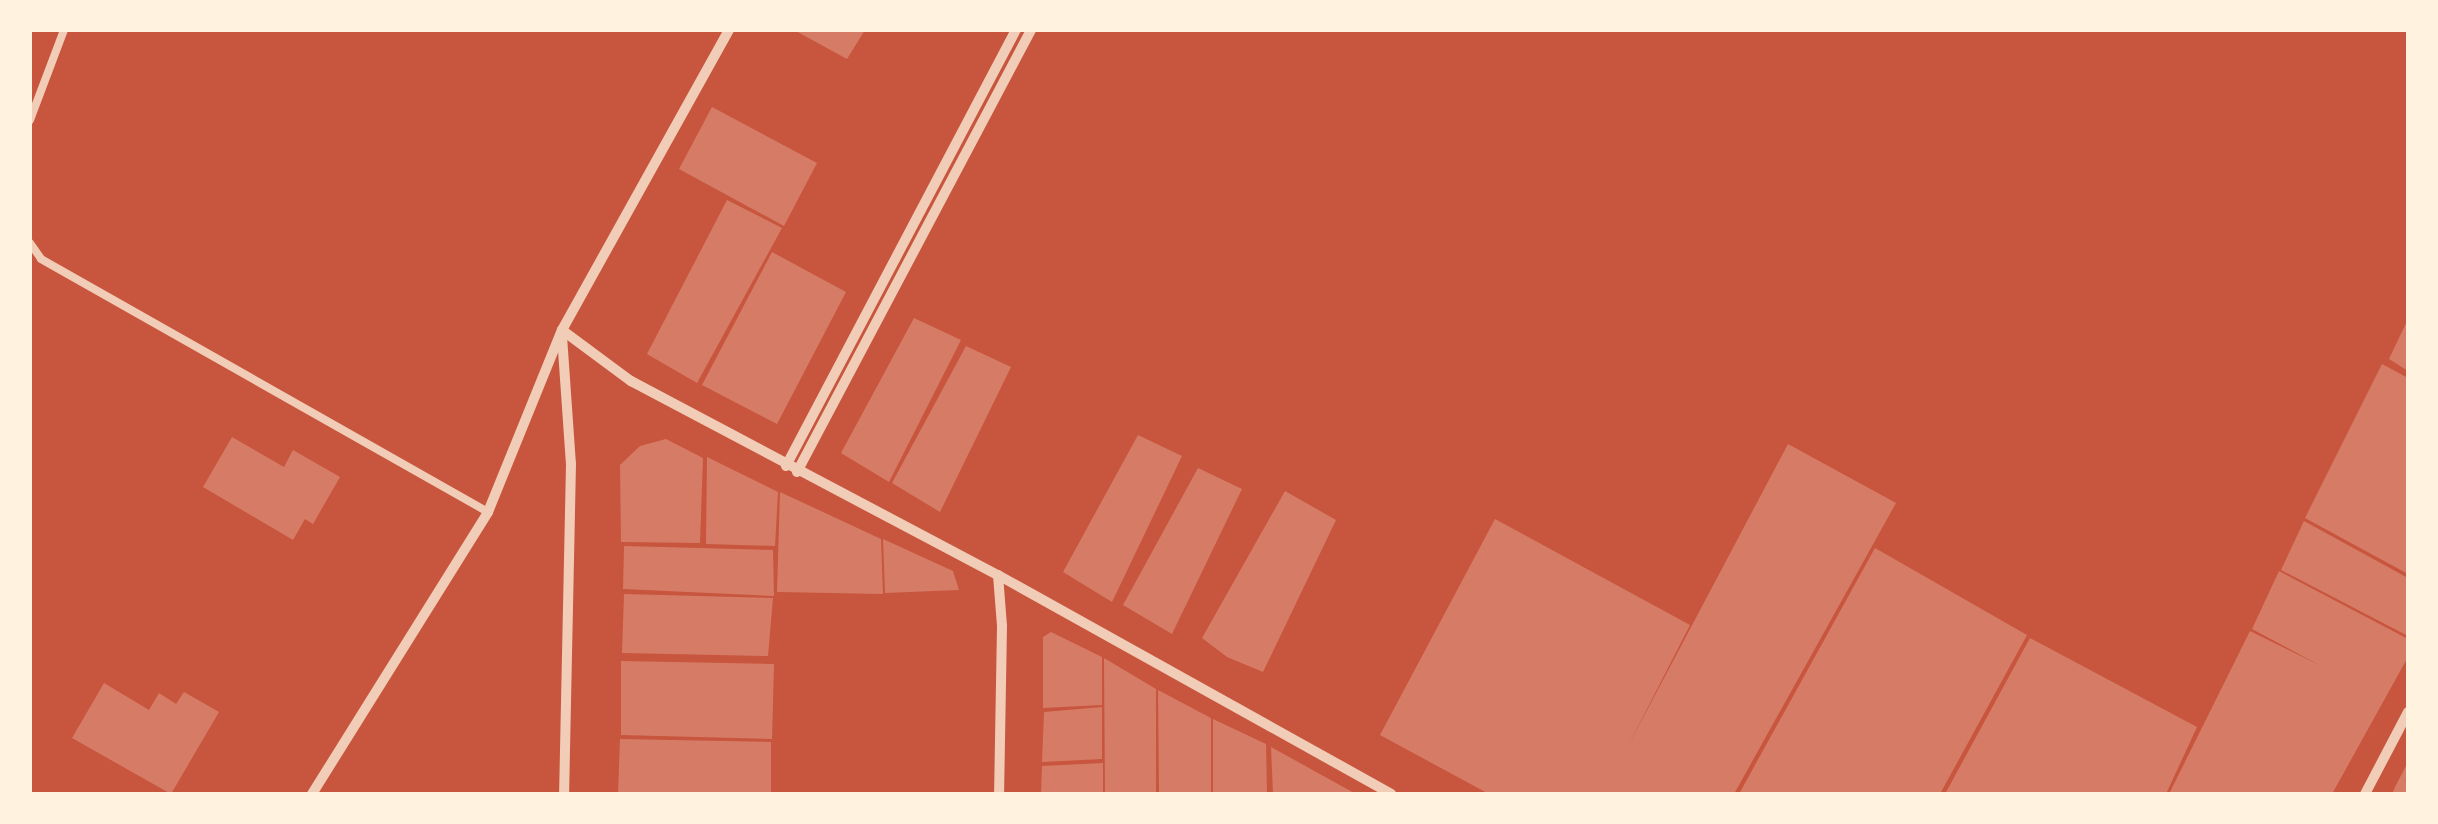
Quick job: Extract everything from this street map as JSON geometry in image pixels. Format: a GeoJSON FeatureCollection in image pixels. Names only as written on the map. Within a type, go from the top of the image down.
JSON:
{"type":"FeatureCollection","features":[{"type":"Feature","properties":{"kind":"street"},"geometry":{"type":"LineString","coordinates":[[312,794],[488,512],[562,330],[729,30]]}},
{"type":"Feature","properties":{"kind":"street"},"geometry":{"type":"LineString","coordinates":[[791,469],[1016,30]]}},
{"type":"Feature","properties":{"kind":"street"},"geometry":{"type":"LineString","coordinates":[[791,469],[1031,30]]}},
{"type":"Feature","properties":{"kind":"street"},"geometry":{"type":"LineString","coordinates":[[562,330],[632,381],[791,469],[998,575],[1390,794]]}},
{"type":"Feature","properties":{"kind":"street"},"geometry":{"type":"LineString","coordinates":[[562,330],[571,464],[564,794]]}},
{"type":"Feature","properties":{"kind":"street"},"geometry":{"type":"LineString","coordinates":[[998,575],[1002,626],[998,794]]}},
{"type":"Feature","properties":{"kind":"street"},"geometry":{"type":"LineString","coordinates":[[2365,794],[2408,712]]}},
{"type":"Feature","properties":{"kind":"lane"},"geometry":{"type":"LineString","coordinates":[[30,120],[64,30]]}},
{"type":"Feature","properties":{"kind":"lane"},"geometry":{"type":"LineString","coordinates":[[30,243],[41,260],[488,512]]}},
{"type":"Feature","properties":{"kind":"building"},"geometry":{"type":"Polygon","coordinates":[[[794,30],[865,30],[847,59],[794,30]]]}},
{"type":"Feature","properties":{"kind":"building"},"geometry":{"type":"Polygon","coordinates":[[[712,107],[817,163],[784,226],[679,169],[712,107]]]}},
{"type":"Feature","properties":{"kind":"building"},"geometry":{"type":"Polygon","coordinates":[[[727,200],[782,228],[697,383],[647,354],[727,200]]]}},
{"type":"Feature","properties":{"kind":"building"},"geometry":{"type":"Polygon","coordinates":[[[772,252],[846,292],[777,424],[702,385],[772,252]]]}},
{"type":"Feature","properties":{"kind":"building"},"geometry":{"type":"Polygon","coordinates":[[[914,318],[961,340],[889,482],[841,453],[914,318]]]}},
{"type":"Feature","properties":{"kind":"building"},"geometry":{"type":"Polygon","coordinates":[[[2408,319],[2408,371],[2389,359],[2408,319]]]}},
{"type":"Feature","properties":{"kind":"building"},"geometry":{"type":"Polygon","coordinates":[[[966,346],[1011,367],[940,512],[892,483],[966,346]]]}},
{"type":"Feature","properties":{"kind":"building"},"geometry":{"type":"Polygon","coordinates":[[[2382,364],[2408,378],[2408,574],[2305,518],[2382,364]]]}},
{"type":"Feature","properties":{"kind":"building"},"geometry":{"type":"Polygon","coordinates":[[[1138,435],[1182,456],[1112,602],[1063,572],[1138,435]]]}},
{"type":"Feature","properties":{"kind":"building"},"geometry":{"type":"Polygon","coordinates":[[[232,437],[284,467],[293,450],[340,477],[313,524],[305,519],[293,540],[203,487],[232,437]]]}},
{"type":"Feature","properties":{"kind":"building"},"geometry":{"type":"Polygon","coordinates":[[[666,439],[703,458],[700,543],[621,542],[620,465],[640,446],[666,439]]]}},
{"type":"Feature","properties":{"kind":"building"},"geometry":{"type":"Polygon","coordinates":[[[1788,444],[1896,503],[1734,794],[1489,794],[1380,735],[1495,519],[1690,625],[1627,748],[1788,444]]]}},
{"type":"Feature","properties":{"kind":"building"},"geometry":{"type":"Polygon","coordinates":[[[707,457],[778,492],[775,546],[706,544],[707,457]]]}},
{"type":"Feature","properties":{"kind":"building"},"geometry":{"type":"Polygon","coordinates":[[[1198,468],[1242,489],[1172,634],[1123,605],[1198,468]]]}},
{"type":"Feature","properties":{"kind":"building"},"geometry":{"type":"Polygon","coordinates":[[[1285,491],[1336,520],[1263,672],[1227,657],[1202,638],[1285,491]]]}},
{"type":"Feature","properties":{"kind":"building"},"geometry":{"type":"Polygon","coordinates":[[[780,492],[881,539],[883,594],[777,592],[780,492]]]}},
{"type":"Feature","properties":{"kind":"building"},"geometry":{"type":"Polygon","coordinates":[[[2304,521],[2408,578],[2408,636],[2281,570],[2304,521]]]}},
{"type":"Feature","properties":{"kind":"building"},"geometry":{"type":"Polygon","coordinates":[[[883,539],[953,571],[959,590],[885,593],[883,539]]]}},
{"type":"Feature","properties":{"kind":"building"},"geometry":{"type":"Polygon","coordinates":[[[624,546],[773,550],[774,596],[623,589],[624,546]]]}},
{"type":"Feature","properties":{"kind":"building"},"geometry":{"type":"Polygon","coordinates":[[[1875,548],[2027,635],[1940,794],[1739,794],[1875,548]]]}},
{"type":"Feature","properties":{"kind":"building"},"geometry":{"type":"Polygon","coordinates":[[[2279,571],[2408,639],[2408,657],[2332,794],[2169,794],[2250,631],[2321,666],[2252,629],[2279,571]]]}},
{"type":"Feature","properties":{"kind":"building"},"geometry":{"type":"Polygon","coordinates":[[[624,594],[773,598],[768,656],[622,653],[624,594]]]}},
{"type":"Feature","properties":{"kind":"building"},"geometry":{"type":"Polygon","coordinates":[[[1051,632],[1102,657],[1102,705],[1043,708],[1043,637],[1051,632]]]}},
{"type":"Feature","properties":{"kind":"building"},"geometry":{"type":"Polygon","coordinates":[[[2030,638],[2197,727],[2166,794],[1945,794],[2030,638]]]}},
{"type":"Feature","properties":{"kind":"building"},"geometry":{"type":"Polygon","coordinates":[[[1104,658],[1156,689],[1156,794],[1105,794],[1104,658]]]}},
{"type":"Feature","properties":{"kind":"building"},"geometry":{"type":"Polygon","coordinates":[[[621,661],[774,664],[772,739],[621,735],[621,661]]]}},
{"type":"Feature","properties":{"kind":"building"},"geometry":{"type":"Polygon","coordinates":[[[104,683],[149,710],[159,693],[176,704],[184,692],[219,712],[171,794],[72,738],[104,683]]]}},
{"type":"Feature","properties":{"kind":"building"},"geometry":{"type":"Polygon","coordinates":[[[1158,690],[1211,718],[1211,794],[1159,794],[1158,690]]]}},
{"type":"Feature","properties":{"kind":"building"},"geometry":{"type":"Polygon","coordinates":[[[1102,707],[1102,759],[1042,762],[1044,712],[1102,707]]]}},
{"type":"Feature","properties":{"kind":"building"},"geometry":{"type":"Polygon","coordinates":[[[1213,719],[1266,744],[1267,794],[1213,794],[1213,719]]]}},
{"type":"Feature","properties":{"kind":"building"},"geometry":{"type":"Polygon","coordinates":[[[620,739],[771,742],[771,794],[618,794],[620,739]]]}},
{"type":"Feature","properties":{"kind":"building"},"geometry":{"type":"Polygon","coordinates":[[[1271,747],[1327,778],[1356,794],[1273,794],[1271,747]]]}},
{"type":"Feature","properties":{"kind":"building"},"geometry":{"type":"Polygon","coordinates":[[[2408,762],[2408,794],[2392,794],[2395,787],[2408,762]]]}},
{"type":"Feature","properties":{"kind":"building"},"geometry":{"type":"Polygon","coordinates":[[[1103,763],[1103,794],[1041,794],[1042,766],[1103,763]]]}}]}
